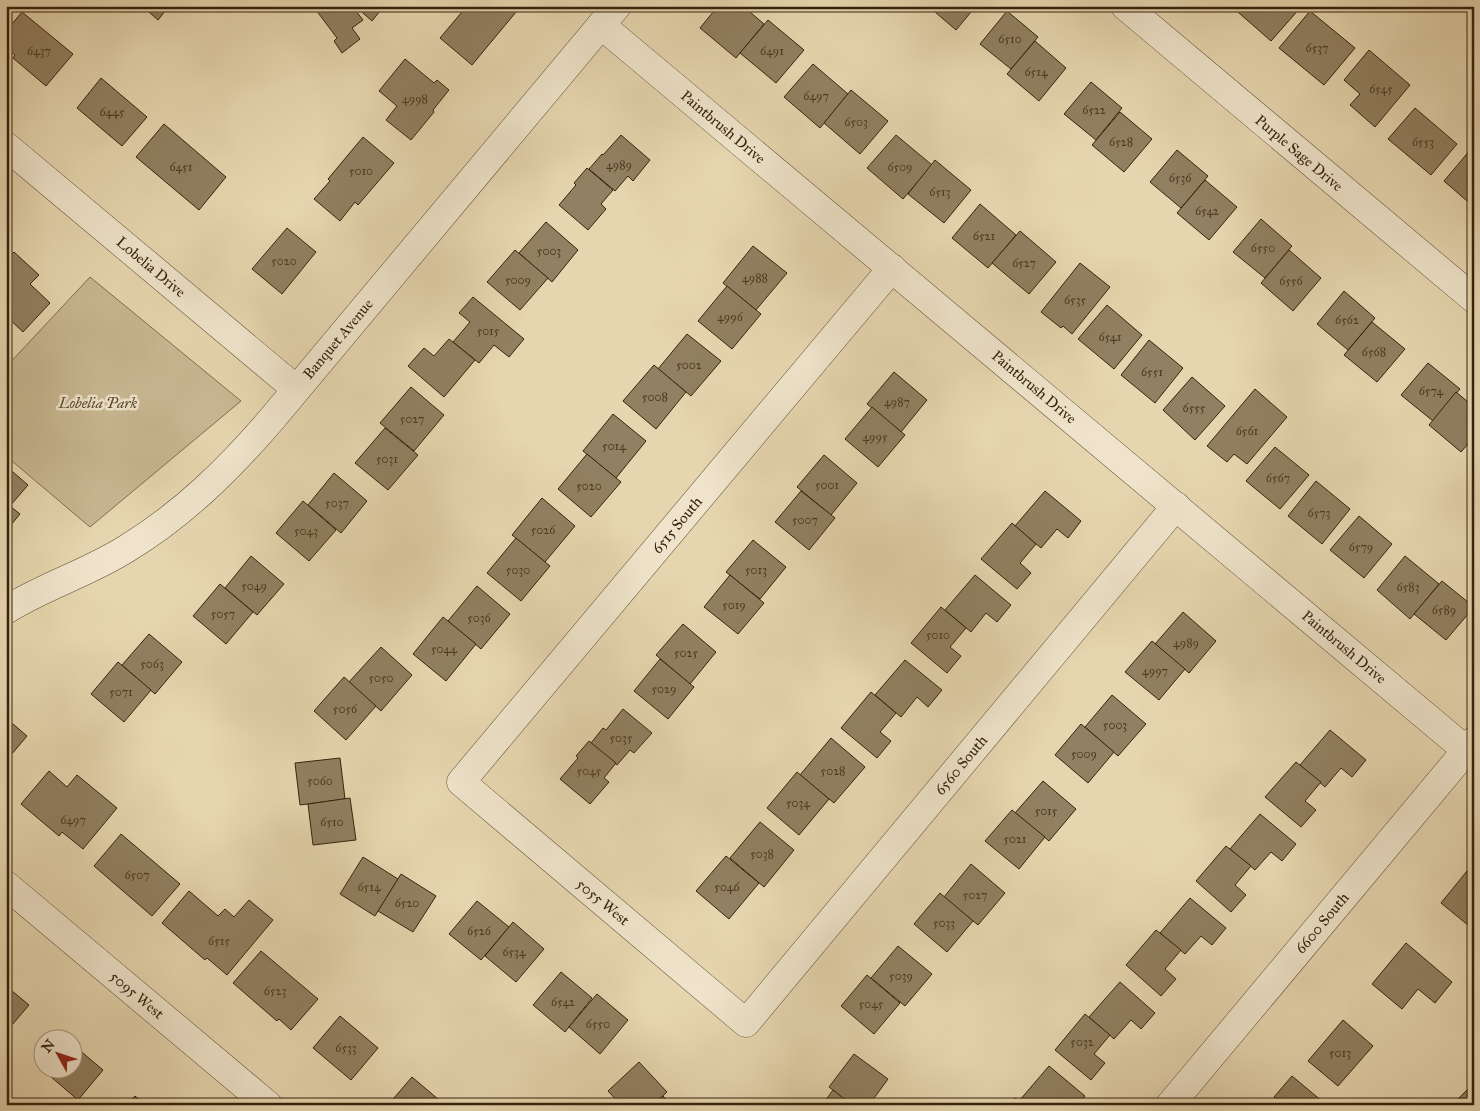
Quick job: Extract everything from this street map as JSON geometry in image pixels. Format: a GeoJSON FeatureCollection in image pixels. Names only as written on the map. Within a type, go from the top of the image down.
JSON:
{"type":"FeatureCollection","features":[{"type":"Feature","properties":{"kind":"street","name":"Purple Sage Drive"},"geometry":{"type":"LineString","coordinates":[[1125,6],[1474,299]]}},
{"type":"Feature","properties":{"kind":"street","name":"Paintbrush Drive"},"geometry":{"type":"LineString","coordinates":[[609,16],[892,268],[1176,506],[1470,745]]}},
{"type":"Feature","properties":{"kind":"street","name":"Banquet Avenue"},"geometry":{"type":"LineString","coordinates":[[6,610],[22,600],[125,550],[157,529],[218,478],[244,451],[609,16]]}},
{"type":"Feature","properties":{"kind":"street","name":"Lobelia Drive"},"geometry":{"type":"LineString","coordinates":[[6,146],[296,389]]}},
{"type":"Feature","properties":{"kind":"street","name":"6515 South"},"geometry":{"type":"LineString","coordinates":[[461,782],[892,268]]}},
{"type":"Feature","properties":{"kind":"street","name":"6560 South"},"geometry":{"type":"LineString","coordinates":[[746,1023],[1176,506]]}},
{"type":"Feature","properties":{"kind":"street","name":"6600 South"},"geometry":{"type":"LineString","coordinates":[[1170,1105],[1470,745]]}},
{"type":"Feature","properties":{"kind":"street","name":"5055 West"},"geometry":{"type":"LineString","coordinates":[[461,782],[746,1023]]}},
{"type":"Feature","properties":{"kind":"street","name":"5095 West"},"geometry":{"type":"LineString","coordinates":[[6,885],[268,1105]]}},
{"type":"Feature","properties":{"kind":"green space","name":"Lobelia Park"},"geometry":{"type":"Polygon","coordinates":[[[90,277],[241,401],[90,527],[6,456],[6,367],[90,277]]]}},
{"type":"Feature","properties":{"kind":"building"},"geometry":{"type":"Polygon","coordinates":[[[142,6],[169,6],[158,20],[142,6]]]}},
{"type":"Feature","properties":{"kind":"building"},"geometry":{"type":"Polygon","coordinates":[[[222,6],[265,6],[223,12],[222,6]]]}},
{"type":"Feature","properties":{"kind":"building"},"geometry":{"type":"Polygon","coordinates":[[[313,6],[352,6],[363,20],[352,28],[360,39],[342,53],[334,41],[337,38],[313,6]]]}},
{"type":"Feature","properties":{"kind":"building"},"geometry":{"type":"Polygon","coordinates":[[[355,6],[384,6],[372,21],[355,6]]]}},
{"type":"Feature","properties":{"kind":"building"},"geometry":{"type":"Polygon","coordinates":[[[467,6],[521,6],[472,65],[440,38],[467,6]]]}},
{"type":"Feature","properties":{"kind":"building"},"geometry":{"type":"Polygon","coordinates":[[[718,6],[743,6],[764,24],[736,58],[700,28],[718,6]]]}},
{"type":"Feature","properties":{"kind":"building"},"geometry":{"type":"Polygon","coordinates":[[[928,6],[976,6],[956,30],[928,6]]]}},
{"type":"Feature","properties":{"kind":"building"},"geometry":{"type":"Polygon","coordinates":[[[1231,6],[1300,6],[1301,7],[1271,41],[1231,6]]]}},
{"type":"Feature","properties":{"kind":"building"},"geometry":{"type":"Polygon","coordinates":[[[1007,11],[1038,37],[1011,69],[980,44],[1007,11]]]}},
{"type":"Feature","properties":{"kind":"building"},"geometry":{"type":"Polygon","coordinates":[[[1310,11],[1355,48],[1324,85],[1279,48],[1310,11]]]}},
{"type":"Feature","properties":{"kind":"building"},"geometry":{"type":"Polygon","coordinates":[[[22,12],[73,54],[46,86],[13,58],[15,55],[6,48],[6,31],[22,12]]]}},
{"type":"Feature","properties":{"kind":"building"},"geometry":{"type":"Polygon","coordinates":[[[768,20],[804,50],[776,83],[740,53],[768,20]]]}},
{"type":"Feature","properties":{"kind":"building"},"geometry":{"type":"Polygon","coordinates":[[[1035,41],[1066,68],[1039,101],[1007,74],[1035,41]]]}},
{"type":"Feature","properties":{"kind":"building"},"geometry":{"type":"Polygon","coordinates":[[[1369,50],[1410,85],[1375,127],[1350,105],[1360,94],[1344,80],[1369,50]]]}},
{"type":"Feature","properties":{"kind":"building"},"geometry":{"type":"Polygon","coordinates":[[[405,59],[434,83],[437,80],[449,90],[411,140],[386,120],[397,106],[379,91],[405,59]]]}},
{"type":"Feature","properties":{"kind":"building"},"geometry":{"type":"Polygon","coordinates":[[[813,64],[848,94],[820,128],[784,97],[813,64]]]}},
{"type":"Feature","properties":{"kind":"building"},"geometry":{"type":"Polygon","coordinates":[[[101,78],[147,117],[122,146],[77,108],[101,78]]]}},
{"type":"Feature","properties":{"kind":"building"},"geometry":{"type":"Polygon","coordinates":[[[1091,82],[1122,108],[1096,140],[1064,114],[1091,82]]]}},
{"type":"Feature","properties":{"kind":"building"},"geometry":{"type":"Polygon","coordinates":[[[851,90],[888,121],[860,154],[824,123],[851,90]]]}},
{"type":"Feature","properties":{"kind":"building"},"geometry":{"type":"Polygon","coordinates":[[[1415,108],[1457,144],[1431,175],[1388,139],[1415,108]]]}},
{"type":"Feature","properties":{"kind":"building"},"geometry":{"type":"Polygon","coordinates":[[[1120,112],[1152,139],[1124,172],[1092,145],[1120,112]]]}},
{"type":"Feature","properties":{"kind":"building"},"geometry":{"type":"Polygon","coordinates":[[[164,124],[226,177],[199,210],[136,157],[164,124]]]}},
{"type":"Feature","properties":{"kind":"building"},"geometry":{"type":"Polygon","coordinates":[[[621,135],[650,160],[633,181],[628,176],[615,191],[589,169],[621,135]]]}},
{"type":"Feature","properties":{"kind":"building"},"geometry":{"type":"Polygon","coordinates":[[[896,135],[932,165],[903,199],[867,168],[896,135]]]}},
{"type":"Feature","properties":{"kind":"building"},"geometry":{"type":"Polygon","coordinates":[[[363,137],[394,163],[358,205],[355,202],[340,221],[314,199],[363,137]]]}},
{"type":"Feature","properties":{"kind":"building"},"geometry":{"type":"Polygon","coordinates":[[[1471,149],[1474,152],[1474,207],[1444,181],[1471,149]]]}},
{"type":"Feature","properties":{"kind":"building"},"geometry":{"type":"Polygon","coordinates":[[[1177,150],[1208,176],[1181,208],[1150,182],[1177,150]]]}},
{"type":"Feature","properties":{"kind":"building"},"geometry":{"type":"Polygon","coordinates":[[[935,160],[971,190],[944,223],[908,194],[935,160]]]}},
{"type":"Feature","properties":{"kind":"building"},"geometry":{"type":"Polygon","coordinates":[[[587,168],[613,190],[601,204],[606,209],[588,230],[559,205],[587,168]]]}},
{"type":"Feature","properties":{"kind":"building"},"geometry":{"type":"Polygon","coordinates":[[[1205,180],[1237,207],[1209,240],[1177,213],[1205,180]]]}},
{"type":"Feature","properties":{"kind":"building"},"geometry":{"type":"Polygon","coordinates":[[[980,204],[1016,235],[988,268],[952,238],[980,204]]]}},
{"type":"Feature","properties":{"kind":"building"},"geometry":{"type":"Polygon","coordinates":[[[1261,219],[1292,246],[1265,278],[1233,252],[1261,219]]]}},
{"type":"Feature","properties":{"kind":"building"},"geometry":{"type":"Polygon","coordinates":[[[546,222],[578,250],[552,282],[519,253],[546,222]]]}},
{"type":"Feature","properties":{"kind":"building"},"geometry":{"type":"Polygon","coordinates":[[[287,228],[316,252],[282,294],[252,269],[287,228]]]}},
{"type":"Feature","properties":{"kind":"building"},"geometry":{"type":"Polygon","coordinates":[[[1020,231],[1056,262],[1029,294],[992,263],[1020,231]]]}},
{"type":"Feature","properties":{"kind":"building"},"geometry":{"type":"Polygon","coordinates":[[[753,246],[787,273],[756,310],[723,283],[753,246]]]}},
{"type":"Feature","properties":{"kind":"building"},"geometry":{"type":"Polygon","coordinates":[[[515,250],[548,278],[520,310],[487,282],[515,250]]]}},
{"type":"Feature","properties":{"kind":"building"},"geometry":{"type":"Polygon","coordinates":[[[1289,250],[1321,278],[1293,311],[1261,283],[1289,250]]]}},
{"type":"Feature","properties":{"kind":"building"},"geometry":{"type":"Polygon","coordinates":[[[14,252],[39,275],[30,284],[50,303],[23,332],[6,316],[6,261],[14,252]]]}},
{"type":"Feature","properties":{"kind":"building"},"geometry":{"type":"Polygon","coordinates":[[[1080,263],[1110,287],[1072,334],[1041,312],[1080,263]]]}},
{"type":"Feature","properties":{"kind":"building"},"geometry":{"type":"Polygon","coordinates":[[[727,286],[761,314],[732,349],[698,321],[727,286]]]}},
{"type":"Feature","properties":{"kind":"building"},"geometry":{"type":"Polygon","coordinates":[[[1344,291],[1375,318],[1348,350],[1317,324],[1344,291]]]}},
{"type":"Feature","properties":{"kind":"building"},"geometry":{"type":"Polygon","coordinates":[[[473,297],[524,339],[509,357],[494,345],[479,363],[453,342],[470,322],[459,313],[473,297]]]}},
{"type":"Feature","properties":{"kind":"building"},"geometry":{"type":"Polygon","coordinates":[[[1107,305],[1142,335],[1114,369],[1078,339],[1107,305]]]}},
{"type":"Feature","properties":{"kind":"building"},"geometry":{"type":"Polygon","coordinates":[[[1372,322],[1405,349],[1377,382],[1344,355],[1372,322]]]}},
{"type":"Feature","properties":{"kind":"building"},"geometry":{"type":"Polygon","coordinates":[[[687,334],[721,361],[691,396],[658,369],[687,334]]]}},
{"type":"Feature","properties":{"kind":"building"},"geometry":{"type":"Polygon","coordinates":[[[449,339],[475,360],[444,397],[408,366],[424,348],[434,356],[449,339]]]}},
{"type":"Feature","properties":{"kind":"building"},"geometry":{"type":"Polygon","coordinates":[[[1149,340],[1183,368],[1155,403],[1121,375],[1149,340]]]}},
{"type":"Feature","properties":{"kind":"building"},"geometry":{"type":"Polygon","coordinates":[[[1428,363],[1460,389],[1433,421],[1401,395],[1428,363]]]}},
{"type":"Feature","properties":{"kind":"building"},"geometry":{"type":"Polygon","coordinates":[[[654,365],[686,392],[656,429],[623,401],[654,365]]]}},
{"type":"Feature","properties":{"kind":"building"},"geometry":{"type":"Polygon","coordinates":[[[894,372],[927,400],[901,432],[867,404],[894,372]]]}},
{"type":"Feature","properties":{"kind":"building"},"geometry":{"type":"Polygon","coordinates":[[[1192,377],[1225,406],[1195,440],[1163,410],[1192,377]]]}},
{"type":"Feature","properties":{"kind":"building"},"geometry":{"type":"Polygon","coordinates":[[[411,387],[444,415],[414,451],[380,423],[411,387]]]}},
{"type":"Feature","properties":{"kind":"building"},"geometry":{"type":"Polygon","coordinates":[[[1255,389],[1287,417],[1247,464],[1234,454],[1227,462],[1207,446],[1255,389]]]}},
{"type":"Feature","properties":{"kind":"building"},"geometry":{"type":"Polygon","coordinates":[[[1456,392],[1474,407],[1474,437],[1461,452],[1429,425],[1456,392]]]}},
{"type":"Feature","properties":{"kind":"building"},"geometry":{"type":"Polygon","coordinates":[[[872,407],[905,435],[878,467],[845,439],[872,407]]]}},
{"type":"Feature","properties":{"kind":"building"},"geometry":{"type":"Polygon","coordinates":[[[613,414],[646,441],[616,478],[583,451],[613,414]]]}},
{"type":"Feature","properties":{"kind":"building"},"geometry":{"type":"Polygon","coordinates":[[[385,428],[418,455],[388,490],[355,463],[385,428]]]}},
{"type":"Feature","properties":{"kind":"building"},"geometry":{"type":"Polygon","coordinates":[[[1275,447],[1309,475],[1280,509],[1246,481],[1275,447]]]}},
{"type":"Feature","properties":{"kind":"building"},"geometry":{"type":"Polygon","coordinates":[[[587,454],[621,482],[591,517],[558,489],[587,454]]]}},
{"type":"Feature","properties":{"kind":"building"},"geometry":{"type":"Polygon","coordinates":[[[824,455],[857,483],[831,515],[797,487],[824,455]]]}},
{"type":"Feature","properties":{"kind":"building"},"geometry":{"type":"Polygon","coordinates":[[[6,466],[28,485],[10,506],[20,514],[6,531],[6,466]]]}},
{"type":"Feature","properties":{"kind":"building"},"geometry":{"type":"Polygon","coordinates":[[[334,473],[367,501],[341,533],[308,505],[334,473]]]}},
{"type":"Feature","properties":{"kind":"building"},"geometry":{"type":"Polygon","coordinates":[[[1316,481],[1350,509],[1322,544],[1288,516],[1316,481]]]}},
{"type":"Feature","properties":{"kind":"building"},"geometry":{"type":"Polygon","coordinates":[[[801,491],[835,518],[809,550],[775,522],[801,491]]]}},
{"type":"Feature","properties":{"kind":"building"},"geometry":{"type":"Polygon","coordinates":[[[1045,491],[1081,521],[1068,538],[1057,529],[1041,548],[1015,526],[1045,491]]]}},
{"type":"Feature","properties":{"kind":"building"},"geometry":{"type":"Polygon","coordinates":[[[542,498],[575,526],[545,562],[512,535],[542,498]]]}},
{"type":"Feature","properties":{"kind":"building"},"geometry":{"type":"Polygon","coordinates":[[[303,501],[336,530],[309,561],[276,533],[303,501]]]}},
{"type":"Feature","properties":{"kind":"building"},"geometry":{"type":"Polygon","coordinates":[[[1359,516],[1392,544],[1364,578],[1330,550],[1359,516]]]}},
{"type":"Feature","properties":{"kind":"building"},"geometry":{"type":"Polygon","coordinates":[[[1012,523],[1036,544],[1020,563],[1031,573],[1017,589],[981,559],[1012,523]]]}},
{"type":"Feature","properties":{"kind":"building"},"geometry":{"type":"Polygon","coordinates":[[[516,538],[550,566],[521,601],[487,573],[516,538]]]}},
{"type":"Feature","properties":{"kind":"building"},"geometry":{"type":"Polygon","coordinates":[[[753,540],[786,567],[760,599],[726,572],[753,540]]]}},
{"type":"Feature","properties":{"kind":"building"},"geometry":{"type":"Polygon","coordinates":[[[251,556],[284,584],[257,615],[225,588],[251,556]]]}},
{"type":"Feature","properties":{"kind":"building"},"geometry":{"type":"Polygon","coordinates":[[[1405,556],[1439,584],[1410,619],[1377,590],[1405,556]]]}},
{"type":"Feature","properties":{"kind":"building"},"geometry":{"type":"Polygon","coordinates":[[[730,575],[764,603],[738,634],[704,607],[730,575]]]}},
{"type":"Feature","properties":{"kind":"building"},"geometry":{"type":"Polygon","coordinates":[[[975,575],[1011,605],[997,622],[986,613],[971,632],[945,610],[975,575]]]}},
{"type":"Feature","properties":{"kind":"building"},"geometry":{"type":"Polygon","coordinates":[[[1442,581],[1474,607],[1446,640],[1414,614],[1442,581]]]}},
{"type":"Feature","properties":{"kind":"building"},"geometry":{"type":"Polygon","coordinates":[[[220,584],[253,612],[226,644],[193,616],[220,584]]]}},
{"type":"Feature","properties":{"kind":"building"},"geometry":{"type":"Polygon","coordinates":[[[477,586],[510,614],[481,649],[448,621],[477,586]]]}},
{"type":"Feature","properties":{"kind":"building"},"geometry":{"type":"Polygon","coordinates":[[[941,607],[966,628],[950,647],[961,656],[947,673],[911,643],[941,607]]]}},
{"type":"Feature","properties":{"kind":"building"},"geometry":{"type":"Polygon","coordinates":[[[1183,612],[1216,641],[1189,673],[1155,644],[1183,612]]]}},
{"type":"Feature","properties":{"kind":"building"},"geometry":{"type":"Polygon","coordinates":[[[443,617],[476,644],[446,681],[413,654],[443,617]]]}},
{"type":"Feature","properties":{"kind":"building"},"geometry":{"type":"Polygon","coordinates":[[[683,624],[716,652],[690,684],[656,655],[683,624]]]}},
{"type":"Feature","properties":{"kind":"building"},"geometry":{"type":"Polygon","coordinates":[[[149,634],[182,662],[155,694],[122,665],[149,634]]]}},
{"type":"Feature","properties":{"kind":"building"},"geometry":{"type":"Polygon","coordinates":[[[1152,641],[1185,669],[1159,700],[1125,672],[1152,641]]]}},
{"type":"Feature","properties":{"kind":"building"},"geometry":{"type":"Polygon","coordinates":[[[381,647],[412,675],[381,711],[349,682],[381,647]]]}},
{"type":"Feature","properties":{"kind":"building"},"geometry":{"type":"Polygon","coordinates":[[[660,659],[694,687],[668,719],[634,691],[660,659]]]}},
{"type":"Feature","properties":{"kind":"building"},"geometry":{"type":"Polygon","coordinates":[[[905,660],[942,690],[928,707],[917,697],[901,717],[875,695],[905,660]]]}},
{"type":"Feature","properties":{"kind":"building"},"geometry":{"type":"Polygon","coordinates":[[[118,662],[151,690],[124,722],[91,694],[118,662]]]}},
{"type":"Feature","properties":{"kind":"building"},"geometry":{"type":"Polygon","coordinates":[[[344,677],[376,706],[346,740],[314,711],[344,677]]]}},
{"type":"Feature","properties":{"kind":"building"},"geometry":{"type":"Polygon","coordinates":[[[871,692],[896,713],[880,732],[891,741],[877,758],[841,728],[871,692]]]}},
{"type":"Feature","properties":{"kind":"building"},"geometry":{"type":"Polygon","coordinates":[[[1112,695],[1146,724],[1118,756],[1085,727],[1112,695]]]}},
{"type":"Feature","properties":{"kind":"building"},"geometry":{"type":"Polygon","coordinates":[[[623,709],[652,733],[634,753],[630,750],[617,765],[591,743],[603,728],[606,730],[623,709]]]}},
{"type":"Feature","properties":{"kind":"building"},"geometry":{"type":"Polygon","coordinates":[[[6,718],[27,736],[6,761],[6,718]]]}},
{"type":"Feature","properties":{"kind":"building"},"geometry":{"type":"Polygon","coordinates":[[[1081,724],[1114,752],[1088,783],[1055,755],[1081,724]]]}},
{"type":"Feature","properties":{"kind":"building"},"geometry":{"type":"Polygon","coordinates":[[[1330,730],[1366,760],[1352,777],[1341,768],[1325,787],[1300,765],[1330,730]]]}},
{"type":"Feature","properties":{"kind":"building"},"geometry":{"type":"Polygon","coordinates":[[[831,738],[865,767],[834,803],[800,775],[831,738]]]}},
{"type":"Feature","properties":{"kind":"building"},"geometry":{"type":"Polygon","coordinates":[[[589,741],[616,763],[604,778],[609,782],[590,804],[560,779],[578,758],[576,756],[589,741]]]}},
{"type":"Feature","properties":{"kind":"building"},"geometry":{"type":"Polygon","coordinates":[[[340,758],[345,799],[300,805],[295,763],[340,758]]]}},
{"type":"Feature","properties":{"kind":"building"},"geometry":{"type":"Polygon","coordinates":[[[1296,762],[1321,782],[1305,801],[1316,810],[1301,827],[1265,797],[1296,762]]]}},
{"type":"Feature","properties":{"kind":"building"},"geometry":{"type":"Polygon","coordinates":[[[49,771],[67,787],[77,775],[117,808],[83,849],[62,832],[59,836],[21,804],[49,771]]]}},
{"type":"Feature","properties":{"kind":"building"},"geometry":{"type":"Polygon","coordinates":[[[797,772],[829,799],[799,835],[767,808],[797,772]]]}},
{"type":"Feature","properties":{"kind":"building"},"geometry":{"type":"Polygon","coordinates":[[[1043,781],[1076,809],[1049,841],[1015,813],[1043,781]]]}},
{"type":"Feature","properties":{"kind":"building"},"geometry":{"type":"Polygon","coordinates":[[[350,798],[356,840],[313,845],[308,804],[350,798]]]}},
{"type":"Feature","properties":{"kind":"building"},"geometry":{"type":"Polygon","coordinates":[[[1012,810],[1045,837],[1019,869],[985,841],[1012,810]]]}},
{"type":"Feature","properties":{"kind":"building"},"geometry":{"type":"Polygon","coordinates":[[[1260,814],[1296,844],[1282,861],[1271,852],[1255,870],[1230,849],[1260,814]]]}},
{"type":"Feature","properties":{"kind":"building"},"geometry":{"type":"Polygon","coordinates":[[[760,822],[794,850],[764,887],[730,858],[760,822]]]}},
{"type":"Feature","properties":{"kind":"building"},"geometry":{"type":"Polygon","coordinates":[[[121,834],[180,884],[152,916],[94,866],[121,834]]]}},
{"type":"Feature","properties":{"kind":"building"},"geometry":{"type":"Polygon","coordinates":[[[1226,846],[1251,866],[1235,885],[1246,895],[1231,912],[1196,881],[1226,846]]]}},
{"type":"Feature","properties":{"kind":"building"},"geometry":{"type":"Polygon","coordinates":[[[726,856],[759,883],[729,919],[696,891],[726,856]]]}},
{"type":"Feature","properties":{"kind":"building"},"geometry":{"type":"Polygon","coordinates":[[[363,857],[398,879],[375,916],[340,894],[363,857]]]}},
{"type":"Feature","properties":{"kind":"building"},"geometry":{"type":"Polygon","coordinates":[[[971,864],[1005,893],[978,925],[944,897],[971,864]]]}},
{"type":"Feature","properties":{"kind":"building"},"geometry":{"type":"Polygon","coordinates":[[[1467,871],[1471,874],[1474,871],[1474,930],[1441,903],[1467,871]]]}},
{"type":"Feature","properties":{"kind":"building"},"geometry":{"type":"Polygon","coordinates":[[[401,874],[436,896],[413,932],[378,911],[401,874]]]}},
{"type":"Feature","properties":{"kind":"building"},"geometry":{"type":"Polygon","coordinates":[[[189,891],[218,916],[225,909],[234,917],[249,900],[273,920],[227,975],[207,958],[205,960],[162,923],[189,891]]]}},
{"type":"Feature","properties":{"kind":"building"},"geometry":{"type":"Polygon","coordinates":[[[940,893],[973,921],[947,952],[914,924],[940,893]]]}},
{"type":"Feature","properties":{"kind":"building"},"geometry":{"type":"Polygon","coordinates":[[[1190,898],[1226,928],[1212,945],[1201,936],[1185,954],[1160,933],[1190,898]]]}},
{"type":"Feature","properties":{"kind":"building"},"geometry":{"type":"Polygon","coordinates":[[[477,901],[509,927],[481,960],[449,934],[477,901]]]}},
{"type":"Feature","properties":{"kind":"building"},"geometry":{"type":"Polygon","coordinates":[[[513,922],[544,949],[516,982],[485,956],[513,922]]]}},
{"type":"Feature","properties":{"kind":"building"},"geometry":{"type":"Polygon","coordinates":[[[1156,930],[1181,950],[1165,969],[1176,979],[1161,996],[1126,965],[1156,930]]]}},
{"type":"Feature","properties":{"kind":"building"},"geometry":{"type":"Polygon","coordinates":[[[1406,943],[1452,982],[1435,1003],[1418,989],[1402,1009],[1372,984],[1406,943]]]}},
{"type":"Feature","properties":{"kind":"building"},"geometry":{"type":"Polygon","coordinates":[[[898,946],[932,974],[905,1006],[871,978],[898,946]]]}},
{"type":"Feature","properties":{"kind":"building"},"geometry":{"type":"Polygon","coordinates":[[[261,951],[318,999],[291,1030],[279,1019],[277,1021],[233,983],[261,951]]]}},
{"type":"Feature","properties":{"kind":"building"},"geometry":{"type":"Polygon","coordinates":[[[561,972],[592,998],[565,1032],[533,1005],[561,972]]]}},
{"type":"Feature","properties":{"kind":"building"},"geometry":{"type":"Polygon","coordinates":[[[867,975],[900,1003],[874,1034],[841,1006],[867,975]]]}},
{"type":"Feature","properties":{"kind":"building"},"geometry":{"type":"Polygon","coordinates":[[[1120,982],[1155,1013],[1141,1029],[1131,1020],[1114,1039],[1089,1017],[1120,982]]]}},
{"type":"Feature","properties":{"kind":"building"},"geometry":{"type":"Polygon","coordinates":[[[6,986],[29,1005],[6,1032],[6,986]]]}},
{"type":"Feature","properties":{"kind":"building"},"geometry":{"type":"Polygon","coordinates":[[[597,994],[628,1020],[600,1054],[569,1027],[597,994]]]}},
{"type":"Feature","properties":{"kind":"building"},"geometry":{"type":"Polygon","coordinates":[[[1085,1014],[1110,1035],[1094,1054],[1105,1063],[1091,1080],[1055,1050],[1085,1014]]]}},
{"type":"Feature","properties":{"kind":"building"},"geometry":{"type":"Polygon","coordinates":[[[340,1016],[378,1048],[351,1080],[313,1048],[340,1016]]]}},
{"type":"Feature","properties":{"kind":"building"},"geometry":{"type":"Polygon","coordinates":[[[1343,1020],[1373,1046],[1338,1086],[1308,1061],[1343,1020]]]}},
{"type":"Feature","properties":{"kind":"building"},"geometry":{"type":"Polygon","coordinates":[[[82,1052],[103,1070],[78,1100],[52,1078],[82,1078],[82,1052]]]}},
{"type":"Feature","properties":{"kind":"building"},"geometry":{"type":"Polygon","coordinates":[[[854,1054],[888,1079],[869,1105],[852,1105],[829,1087],[854,1054]]]}},
{"type":"Feature","properties":{"kind":"building"},"geometry":{"type":"Polygon","coordinates":[[[639,1062],[667,1092],[653,1105],[621,1105],[608,1091],[639,1062]]]}},
{"type":"Feature","properties":{"kind":"building"},"geometry":{"type":"Polygon","coordinates":[[[1049,1066],[1085,1096],[1078,1105],[1024,1105],[1019,1101],[1049,1066]]]}},
{"type":"Feature","properties":{"kind":"building"},"geometry":{"type":"Polygon","coordinates":[[[1292,1076],[1323,1102],[1321,1105],[1273,1105],[1278,1100],[1274,1097],[1292,1076]]]}},
{"type":"Feature","properties":{"kind":"building"},"geometry":{"type":"Polygon","coordinates":[[[412,1077],[445,1105],[388,1105],[412,1077]]]}},
{"type":"Feature","properties":{"kind":"building"},"geometry":{"type":"Polygon","coordinates":[[[1474,1083],[1474,1105],[1452,1105],[1474,1083]]]}},
{"type":"Feature","properties":{"kind":"building"},"geometry":{"type":"Polygon","coordinates":[[[833,1090],[852,1105],[822,1105],[833,1090]]]}},
{"type":"Feature","properties":{"kind":"building"},"geometry":{"type":"Polygon","coordinates":[[[135,1096],[145,1105],[128,1105],[135,1096]]]}},
{"type":"Feature","properties":{"kind":"building"},"geometry":{"type":"Polygon","coordinates":[[[663,1096],[671,1105],[653,1105],[663,1096]]]}},
{"type":"Feature","properties":{"kind":"building"},"geometry":{"type":"Polygon","coordinates":[[[1015,1098],[1019,1101],[1024,1105],[1009,1105],[1015,1098]]]}}]}
